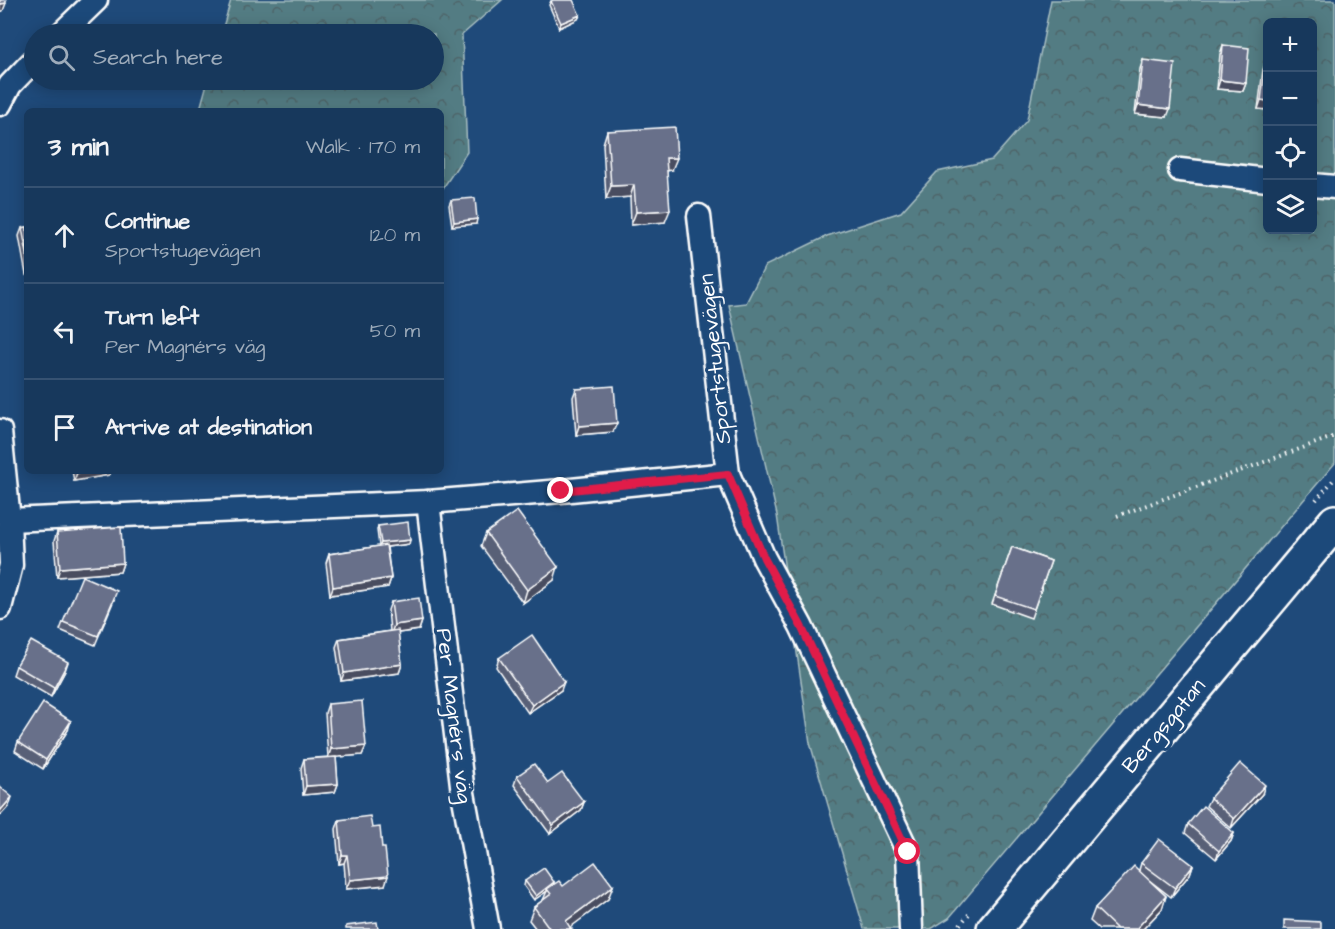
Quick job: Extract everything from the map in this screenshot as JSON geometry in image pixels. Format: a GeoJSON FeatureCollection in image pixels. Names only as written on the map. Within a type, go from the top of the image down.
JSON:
{"type":"FeatureCollection","features":[{"type":"Feature","properties":{"kind":"street"},"geometry":{"type":"LineString","coordinates":[[71,24],[96,0]]}},
{"type":"Feature","properties":{"kind":"street"},"geometry":{"type":"LineString","coordinates":[[0,104],[10,85],[24,70]]}},
{"type":"Feature","properties":{"kind":"street"},"geometry":{"type":"LineString","coordinates":[[1180,170],[1263,179]]}},
{"type":"Feature","properties":{"kind":"street"},"geometry":{"type":"LineString","coordinates":[[1317,186],[1335,188]]}},
{"type":"Feature","properties":{"kind":"street","name":"Sportstugevägen"},"geometry":{"type":"LineString","coordinates":[[699,216],[728,474],[764,558],[801,626],[908,852],[911,929]]}},
{"type":"Feature","properties":{"kind":"street"},"geometry":{"type":"LineString","coordinates":[[0,431],[11,565],[0,608]]}},
{"type":"Feature","properties":{"kind":"street"},"geometry":{"type":"LineString","coordinates":[[9,520],[428,502],[728,474]]}},
{"type":"Feature","properties":{"kind":"street","name":"Per Magnérs väg"},"geometry":{"type":"LineString","coordinates":[[428,502],[463,793],[488,929]]}},
{"type":"Feature","properties":{"kind":"street","name":"Bergsgatan"},"geometry":{"type":"LineString","coordinates":[[994,929],[1335,522]]}},
{"type":"Feature","properties":{"kind":"path"},"geometry":{"type":"LineString","coordinates":[[1117,516],[1335,436]]}},
{"type":"Feature","properties":{"kind":"green space"},"geometry":{"type":"Polygon","coordinates":[[[231,0],[502,0],[462,35],[467,152],[444,186],[444,108],[200,108],[205,90],[444,90],[444,24],[224,24],[231,0]]]}},
{"type":"Feature","properties":{"kind":"green space"},"geometry":{"type":"Polygon","coordinates":[[[1051,0],[1335,0],[1335,463],[949,918],[931,929],[864,929],[810,743],[777,515],[729,305],[746,303],[765,266],[827,236],[901,212],[937,172],[992,160],[1027,120],[1051,0]]]}},
{"type":"Feature","properties":{"kind":"building"},"geometry":{"type":"Polygon","coordinates":[[[573,0],[580,15],[561,23],[551,1],[573,0]]]}},
{"type":"Feature","properties":{"kind":"building"},"geometry":{"type":"Polygon","coordinates":[[[1223,45],[1249,48],[1246,83],[1220,80],[1223,45]]]}},
{"type":"Feature","properties":{"kind":"building"},"geometry":{"type":"Polygon","coordinates":[[[1143,60],[1175,64],[1170,109],[1138,105],[1143,60]]]}},
{"type":"Feature","properties":{"kind":"building"},"geometry":{"type":"Polygon","coordinates":[[[675,127],[677,158],[666,158],[670,210],[636,212],[634,185],[611,186],[607,131],[675,127]]]}},
{"type":"Feature","properties":{"kind":"building"},"geometry":{"type":"Polygon","coordinates":[[[475,198],[477,219],[454,222],[451,200],[475,198]]]}},
{"type":"Feature","properties":{"kind":"building"},"geometry":{"type":"Polygon","coordinates":[[[614,386],[617,423],[579,426],[576,389],[614,386]]]}},
{"type":"Feature","properties":{"kind":"building"},"geometry":{"type":"Polygon","coordinates":[[[517,511],[558,567],[527,590],[486,533],[517,511]]]}},
{"type":"Feature","properties":{"kind":"building"},"geometry":{"type":"Polygon","coordinates":[[[408,522],[410,540],[381,543],[378,526],[408,522]]]}},
{"type":"Feature","properties":{"kind":"building"},"geometry":{"type":"Polygon","coordinates":[[[121,527],[123,563],[60,568],[57,532],[121,527]]]}},
{"type":"Feature","properties":{"kind":"building"},"geometry":{"type":"Polygon","coordinates":[[[386,545],[391,578],[333,587],[329,554],[386,545]]]}},
{"type":"Feature","properties":{"kind":"building"},"geometry":{"type":"Polygon","coordinates":[[[1012,547],[1051,561],[1034,609],[995,596],[1012,547]]]}},
{"type":"Feature","properties":{"kind":"building"},"geometry":{"type":"Polygon","coordinates":[[[82,576],[117,591],[98,636],[63,622],[82,576]]]}},
{"type":"Feature","properties":{"kind":"building"},"geometry":{"type":"Polygon","coordinates":[[[419,598],[422,621],[394,625],[391,602],[419,598]]]}},
{"type":"Feature","properties":{"kind":"building"},"geometry":{"type":"Polygon","coordinates":[[[398,630],[402,664],[344,673],[339,639],[398,630]]]}},
{"type":"Feature","properties":{"kind":"building"},"geometry":{"type":"Polygon","coordinates":[[[532,635],[564,682],[532,705],[499,658],[532,635]]]}},
{"type":"Feature","properties":{"kind":"building"},"geometry":{"type":"Polygon","coordinates":[[[31,641],[68,662],[54,688],[16,666],[31,641]]]}},
{"type":"Feature","properties":{"kind":"building"},"geometry":{"type":"Polygon","coordinates":[[[362,701],[366,746],[331,749],[328,704],[362,701]]]}},
{"type":"Feature","properties":{"kind":"building"},"geometry":{"type":"Polygon","coordinates":[[[43,703],[71,721],[46,760],[18,742],[43,703]]]}},
{"type":"Feature","properties":{"kind":"building"},"geometry":{"type":"Polygon","coordinates":[[[336,757],[338,784],[306,786],[304,759],[336,757]]]}},
{"type":"Feature","properties":{"kind":"building"},"geometry":{"type":"Polygon","coordinates":[[[1240,763],[1265,785],[1234,819],[1210,798],[1240,763]]]}},
{"type":"Feature","properties":{"kind":"building"},"geometry":{"type":"Polygon","coordinates":[[[534,764],[548,783],[562,773],[584,802],[553,825],[517,776],[534,764]]]}},
{"type":"Feature","properties":{"kind":"building"},"geometry":{"type":"Polygon","coordinates":[[[0,787],[12,797],[0,811],[0,787]]]}},
{"type":"Feature","properties":{"kind":"building"},"geometry":{"type":"Polygon","coordinates":[[[1203,806],[1234,833],[1219,851],[1188,824],[1203,806]]]}},
{"type":"Feature","properties":{"kind":"building"},"geometry":{"type":"Polygon","coordinates":[[[370,816],[372,828],[380,827],[388,876],[350,880],[347,855],[342,855],[339,820],[370,816]]]}},
{"type":"Feature","properties":{"kind":"building"},"geometry":{"type":"Polygon","coordinates":[[[1159,839],[1193,865],[1175,888],[1141,863],[1159,839]]]}},
{"type":"Feature","properties":{"kind":"building"},"geometry":{"type":"Polygon","coordinates":[[[595,862],[613,886],[566,921],[571,929],[550,929],[534,907],[551,894],[547,889],[559,881],[563,886],[595,862]]]}},
{"type":"Feature","properties":{"kind":"building"},"geometry":{"type":"Polygon","coordinates":[[[1134,866],[1166,896],[1136,929],[1117,929],[1095,908],[1134,866]]]}},
{"type":"Feature","properties":{"kind":"building"},"geometry":{"type":"Polygon","coordinates":[[[544,868],[554,882],[536,896],[525,881],[544,868]]]}},
{"type":"Feature","properties":{"kind":"building"},"geometry":{"type":"Polygon","coordinates":[[[1284,920],[1321,922],[1321,929],[1284,929],[1284,920]]]}},
{"type":"Feature","properties":{"kind":"building"},"geometry":{"type":"Polygon","coordinates":[[[377,922],[378,929],[346,929],[346,926],[377,922]]]}},
{"type":"Feature","properties":{"kind":"route"},"geometry":{"type":"LineString","coordinates":[[561,491],[728,474],[764,558],[801,626],[908,852]]}}]}
